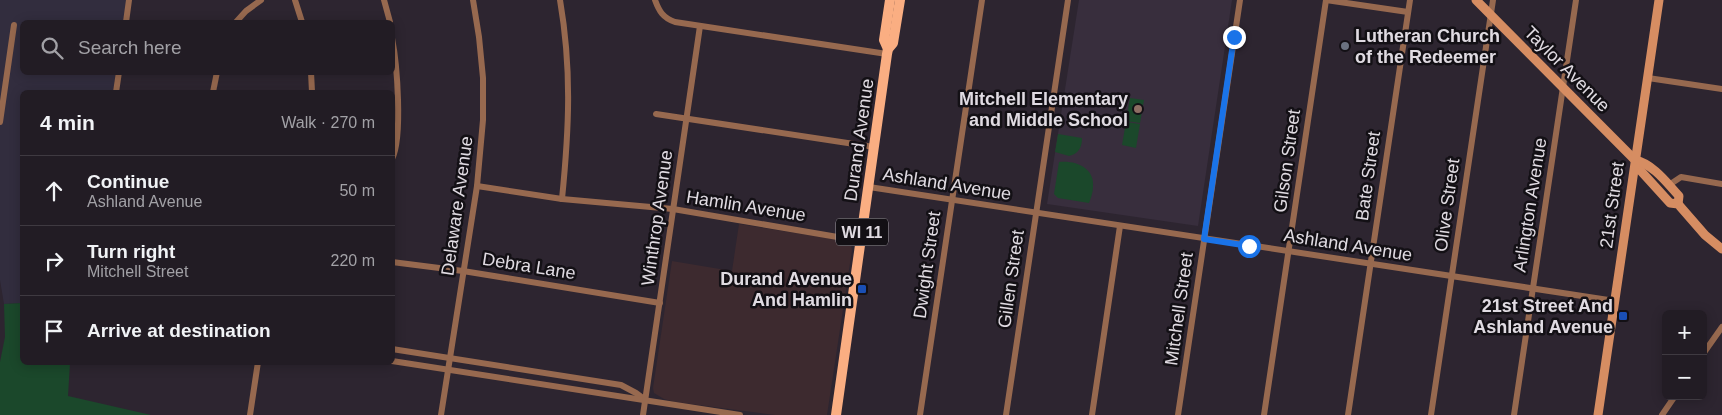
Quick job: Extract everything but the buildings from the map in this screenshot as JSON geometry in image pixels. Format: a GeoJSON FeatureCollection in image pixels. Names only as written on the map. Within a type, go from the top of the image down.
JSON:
{"type":"FeatureCollection","features":[{"type":"Feature","properties":{"kind":"main road","name":"Durand Avenue"},"geometry":{"type":"LineString","coordinates":[[888,51],[884,40],[890,0]]}},
{"type":"Feature","properties":{"kind":"main road","name":"Durand Avenue"},"geometry":{"type":"LineString","coordinates":[[836,415],[888,51],[893,43],[900,0]]}},
{"type":"Feature","properties":{"kind":"street"},"geometry":{"type":"LineString","coordinates":[[126,20],[129,0]]}},
{"type":"Feature","properties":{"kind":"street"},"geometry":{"type":"LineString","coordinates":[[238,20],[260,0]]}},
{"type":"Feature","properties":{"kind":"street"},"geometry":{"type":"LineString","coordinates":[[295,0],[301,20]]}},
{"type":"Feature","properties":{"kind":"street"},"geometry":{"type":"LineString","coordinates":[[384,0],[389,20]]}},
{"type":"Feature","properties":{"kind":"street","name":"Delaware Avenue"},"geometry":{"type":"LineString","coordinates":[[441,415],[477,186],[483,120],[483,78],[479,37],[472,0]]}},
{"type":"Feature","properties":{"kind":"street"},"geometry":{"type":"LineString","coordinates":[[560,0],[569,74],[569,123],[562,199]]}},
{"type":"Feature","properties":{"kind":"street"},"geometry":{"type":"LineString","coordinates":[[655,0],[661,13],[670,20],[700,26],[888,51]]}},
{"type":"Feature","properties":{"kind":"street","name":"Dwight Street"},"geometry":{"type":"LineString","coordinates":[[920,415],[982,0]]}},
{"type":"Feature","properties":{"kind":"street","name":"Gillen Street"},"geometry":{"type":"LineString","coordinates":[[1006,415],[1068,0]]}},
{"type":"Feature","properties":{"kind":"street","name":"Mitchell Street"},"geometry":{"type":"LineString","coordinates":[[1178,415],[1240,0]]}},
{"type":"Feature","properties":{"kind":"street"},"geometry":{"type":"LineString","coordinates":[[1326,0],[1408,12]]}},
{"type":"Feature","properties":{"kind":"street","name":"Gilson Street"},"geometry":{"type":"LineString","coordinates":[[1264,415],[1326,0]]}},
{"type":"Feature","properties":{"kind":"street","name":"Bate Street"},"geometry":{"type":"LineString","coordinates":[[1348,415],[1410,0]]}},
{"type":"Feature","properties":{"kind":"street","name":"Taylor Avenue"},"geometry":{"type":"LineString","coordinates":[[1476,0],[1636,160],[1640,170],[1670,202],[1678,204],[1705,235],[1722,249]]}},
{"type":"Feature","properties":{"kind":"street","name":"Olive Street"},"geometry":{"type":"LineString","coordinates":[[1431,415],[1493,0]]}},
{"type":"Feature","properties":{"kind":"street","name":"Arlington Avenue"},"geometry":{"type":"LineString","coordinates":[[1514,415],[1576,0]]}},
{"type":"Feature","properties":{"kind":"street","name":"21st Street"},"geometry":{"type":"LineString","coordinates":[[1598,415],[1659,0]]}},
{"type":"Feature","properties":{"kind":"street"},"geometry":{"type":"LineString","coordinates":[[0,122],[14,25]]}},
{"type":"Feature","properties":{"kind":"street","name":"Winthrop Avenue"},"geometry":{"type":"LineString","coordinates":[[643,415],[700,26]]}},
{"type":"Feature","properties":{"kind":"street"},"geometry":{"type":"LineString","coordinates":[[395,62],[398,113],[395,142]]}},
{"type":"Feature","properties":{"kind":"street"},"geometry":{"type":"LineString","coordinates":[[116,90],[118,75]]}},
{"type":"Feature","properties":{"kind":"street"},"geometry":{"type":"LineString","coordinates":[[213,90],[216,75]]}},
{"type":"Feature","properties":{"kind":"street"},"geometry":{"type":"LineString","coordinates":[[310,75],[312,90]]}},
{"type":"Feature","properties":{"kind":"street"},"geometry":{"type":"LineString","coordinates":[[1648,78],[1722,89]]}},
{"type":"Feature","properties":{"kind":"street"},"geometry":{"type":"LineString","coordinates":[[656,114],[874,147]]}},
{"type":"Feature","properties":{"kind":"street","name":"Taylor Avenue"},"geometry":{"type":"LineString","coordinates":[[1636,160],[1645,162],[1669,185],[1679,196],[1678,204]]}},
{"type":"Feature","properties":{"kind":"street"},"geometry":{"type":"LineString","coordinates":[[1669,185],[1681,177],[1722,184]]}},
{"type":"Feature","properties":{"kind":"street","name":"Hamlin Avenue"},"geometry":{"type":"LineString","coordinates":[[477,186],[562,199],[673,209],[861,241]]}},
{"type":"Feature","properties":{"kind":"street","name":"Ashland Avenue"},"geometry":{"type":"LineString","coordinates":[[869,187],[1614,301]]}},
{"type":"Feature","properties":{"kind":"street"},"geometry":{"type":"LineString","coordinates":[[1092,415],[1120,226]]}},
{"type":"Feature","properties":{"kind":"street","name":"Debra Lane"},"geometry":{"type":"LineString","coordinates":[[395,262],[463,271],[660,303]]}},
{"type":"Feature","properties":{"kind":"street"},"geometry":{"type":"LineString","coordinates":[[1707,348],[1722,327]]}},
{"type":"Feature","properties":{"kind":"street"},"geometry":{"type":"LineString","coordinates":[[395,349],[621,385],[645,400]]}},
{"type":"Feature","properties":{"kind":"street"},"geometry":{"type":"LineString","coordinates":[[395,361],[740,415]]}},
{"type":"Feature","properties":{"kind":"street"},"geometry":{"type":"LineString","coordinates":[[250,415],[258,365]]}},
{"type":"Feature","properties":{"kind":"street"},"geometry":{"type":"LineString","coordinates":[[1662,415],[1671,400]]}},
{"type":"Feature","properties":{"kind":"shaded area"},"geometry":{"type":"Polygon","coordinates":[[[0,0],[127,0],[124,20],[20,20],[20,75],[116,75],[113,90],[20,90],[20,303],[4,304],[0,280],[0,0]]]}},
{"type":"Feature","properties":{"kind":"shaded area","name":"Mitchell Elementary and Middle School"},"geometry":{"type":"Polygon","coordinates":[[[1079,0],[1232,0],[1198,226],[1047,204],[1079,0]]]}},
{"type":"Feature","properties":{"kind":"shaded area"},"geometry":{"type":"Polygon","coordinates":[[[739,224],[846,241],[851,245],[852,250],[827,415],[775,415],[675,402],[664,399],[654,393],[653,388],[672,261],[732,271],[739,224]]]}},
{"type":"Feature","properties":{"kind":"green space"},"geometry":{"type":"Polygon","coordinates":[[[1130,98],[1144,100],[1140,123],[1126,121],[1130,98]]]}},
{"type":"Feature","properties":{"kind":"green space"},"geometry":{"type":"Polygon","coordinates":[[[1126,122],[1140,124],[1136,148],[1122,145],[1126,122]]]}},
{"type":"Feature","properties":{"kind":"green space"},"geometry":{"type":"Polygon","coordinates":[[[1058,134],[1082,138],[1079,150],[1069,156],[1055,152],[1058,134]]]}},
{"type":"Feature","properties":{"kind":"green space"},"geometry":{"type":"Polygon","coordinates":[[[1059,162],[1072,162],[1088,170],[1093,180],[1093,191],[1089,203],[1058,198],[1054,194],[1059,162]]]}},
{"type":"Feature","properties":{"kind":"green space"},"geometry":{"type":"Polygon","coordinates":[[[20,303],[20,365],[70,365],[68,396],[151,415],[0,415],[0,362],[5,337],[4,304],[20,303]]]}},
{"type":"Feature","properties":{"kind":"place","name":"Lutheran Church of the Redeemer"},"geometry":{"type":"Point","coordinates":[1345,46]}},
{"type":"Feature","properties":{"kind":"place","name":"Mitchell Elementary and Middle School"},"geometry":{"type":"Point","coordinates":[1138,109]}},
{"type":"Feature","properties":{"kind":"place","name":"Durand Avenue And Hamlin"},"geometry":{"type":"Point","coordinates":[862,289]}},
{"type":"Feature","properties":{"kind":"place","name":"21st Street And Ashland Avenue"},"geometry":{"type":"Point","coordinates":[1623,316]}},
{"type":"Feature","properties":{"kind":"route"},"geometry":{"type":"LineString","coordinates":[[1234,37],[1204,239],[1249,246]]}}]}
